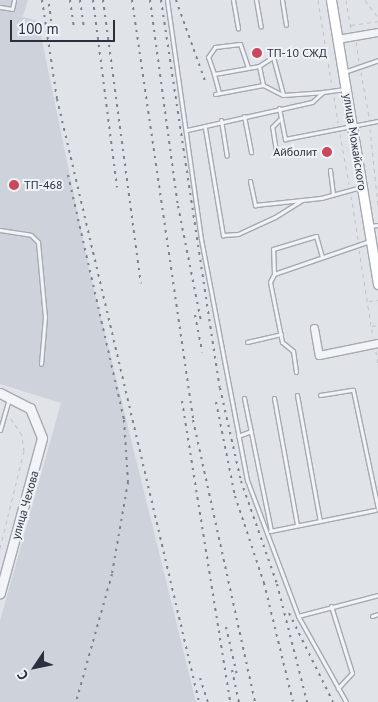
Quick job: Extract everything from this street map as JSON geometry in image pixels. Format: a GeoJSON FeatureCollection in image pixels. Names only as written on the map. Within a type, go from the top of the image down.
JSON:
{"type":"FeatureCollection","features":[{"type":"Feature","properties":{"kind":"main road","name":"улица Можайского"},"geometry":{"type":"LineString","coordinates":[[331,0],[362,187],[373,225],[371,241],[378,284]]}},
{"type":"Feature","properties":{"kind":"street"},"geometry":{"type":"LineString","coordinates":[[337,39],[378,32]]}},
{"type":"Feature","properties":{"kind":"street"},"geometry":{"type":"LineString","coordinates":[[314,328],[319,355],[376,343]]}},
{"type":"Feature","properties":{"kind":"street"},"geometry":{"type":"LineString","coordinates":[[0,393],[10,396]]}},
{"type":"Feature","properties":{"kind":"street","name":"улица Чехова"},"geometry":{"type":"LineString","coordinates":[[0,593],[3,574],[41,449],[36,417],[10,396]]}},
{"type":"Feature","properties":{"kind":"lane"},"geometry":{"type":"LineString","coordinates":[[0,6],[12,10],[14,0]]}},
{"type":"Feature","properties":{"kind":"lane"},"geometry":{"type":"LineString","coordinates":[[167,0],[211,297],[238,436],[265,532],[298,616],[346,702]]}},
{"type":"Feature","properties":{"kind":"lane"},"geometry":{"type":"LineString","coordinates":[[233,0],[238,29]]}},
{"type":"Feature","properties":{"kind":"lane"},"geometry":{"type":"LineString","coordinates":[[256,0],[261,27]]}},
{"type":"Feature","properties":{"kind":"lane"},"geometry":{"type":"LineString","coordinates":[[282,0],[286,25]]}},
{"type":"Feature","properties":{"kind":"lane"},"geometry":{"type":"LineString","coordinates":[[248,68],[240,44],[215,47],[208,57],[214,74],[217,93],[263,85],[283,95],[346,89]]}},
{"type":"Feature","properties":{"kind":"lane"},"geometry":{"type":"LineString","coordinates":[[214,74],[258,66],[272,57],[277,61],[283,95]]}},
{"type":"Feature","properties":{"kind":"lane"},"geometry":{"type":"LineString","coordinates":[[343,72],[361,69],[378,60]]}},
{"type":"Feature","properties":{"kind":"lane"},"geometry":{"type":"LineString","coordinates":[[258,66],[263,85]]}},
{"type":"Feature","properties":{"kind":"lane"},"geometry":{"type":"LineString","coordinates":[[187,130],[205,128],[221,120],[312,102],[323,92]]}},
{"type":"Feature","properties":{"kind":"lane"},"geometry":{"type":"LineString","coordinates":[[278,108],[285,139],[378,121]]}},
{"type":"Feature","properties":{"kind":"lane"},"geometry":{"type":"LineString","coordinates":[[244,116],[251,152]]}},
{"type":"Feature","properties":{"kind":"lane"},"geometry":{"type":"LineString","coordinates":[[276,151],[272,127],[281,118]]}},
{"type":"Feature","properties":{"kind":"lane"},"geometry":{"type":"LineString","coordinates":[[221,120],[227,156]]}},
{"type":"Feature","properties":{"kind":"lane"},"geometry":{"type":"LineString","coordinates":[[205,128],[223,235],[238,234],[275,217],[302,200]]}},
{"type":"Feature","properties":{"kind":"lane"},"geometry":{"type":"LineString","coordinates":[[330,170],[333,194]]}},
{"type":"Feature","properties":{"kind":"lane"},"geometry":{"type":"LineString","coordinates":[[250,181],[254,205],[302,200],[362,187]]}},
{"type":"Feature","properties":{"kind":"lane"},"geometry":{"type":"LineString","coordinates":[[0,230],[32,235],[38,242],[45,317],[41,364]]}},
{"type":"Feature","properties":{"kind":"lane"},"geometry":{"type":"LineString","coordinates":[[296,372],[293,351],[281,334],[270,282],[274,274],[273,249],[316,236],[322,257]]}},
{"type":"Feature","properties":{"kind":"lane"},"geometry":{"type":"LineString","coordinates":[[274,274],[371,241]]}},
{"type":"Feature","properties":{"kind":"lane"},"geometry":{"type":"LineString","coordinates":[[247,342],[281,334]]}},
{"type":"Feature","properties":{"kind":"lane"},"geometry":{"type":"LineString","coordinates":[[265,532],[376,510],[353,390],[320,395]]}},
{"type":"Feature","properties":{"kind":"lane"},"geometry":{"type":"LineString","coordinates":[[297,395],[320,521]]}},
{"type":"Feature","properties":{"kind":"lane"},"geometry":{"type":"LineString","coordinates":[[0,430],[10,396]]}},
{"type":"Feature","properties":{"kind":"lane"},"geometry":{"type":"LineString","coordinates":[[244,398],[271,531]]}},
{"type":"Feature","properties":{"kind":"lane"},"geometry":{"type":"LineString","coordinates":[[274,398],[297,526]]}},
{"type":"Feature","properties":{"kind":"lane"},"geometry":{"type":"LineString","coordinates":[[238,436],[251,431]]}},
{"type":"Feature","properties":{"kind":"lane"},"geometry":{"type":"LineString","coordinates":[[298,616],[378,595]]}},
{"type":"Feature","properties":{"kind":"lane"},"geometry":{"type":"LineString","coordinates":[[332,606],[352,673],[338,688]]}},
{"type":"Feature","properties":{"kind":"lane"},"geometry":{"type":"LineString","coordinates":[[372,616],[378,614]]}},
{"type":"Feature","properties":{"kind":"path"},"geometry":{"type":"LineString","coordinates":[[318,0],[371,326],[376,343],[378,366]]}},
{"type":"Feature","properties":{"kind":"path"},"geometry":{"type":"LineString","coordinates":[[346,0],[350,26],[361,69],[370,123],[369,151],[378,205]]}},
{"type":"Feature","properties":{"kind":"path"},"geometry":{"type":"LineString","coordinates":[[365,0],[378,17]]}},
{"type":"Feature","properties":{"kind":"path"},"geometry":{"type":"LineString","coordinates":[[350,26],[378,21]]}},
{"type":"Feature","properties":{"kind":"path"},"geometry":{"type":"LineString","coordinates":[[368,302],[378,300]]}},
{"type":"Feature","properties":{"kind":"path"},"geometry":{"type":"LineString","coordinates":[[371,326],[378,325]]}},
{"type":"Feature","properties":{"kind":"path"},"geometry":{"type":"LineString","coordinates":[[0,548],[24,451],[20,429],[4,414]]}},
{"type":"Feature","properties":{"kind":"shaded area"},"geometry":{"type":"Polygon","coordinates":[[[0,0],[28,0],[23,16],[10,13],[38,21],[90,273],[196,702],[0,702],[0,621],[61,403],[0,384],[0,0]]]}},
{"type":"Feature","properties":{"kind":"railway"},"geometry":{"type":"LineString","coordinates":[[42,0],[57,99],[199,702]]}},
{"type":"Feature","properties":{"kind":"railway"},"geometry":{"type":"LineString","coordinates":[[70,0],[74,29]]}},
{"type":"Feature","properties":{"kind":"railway"},"geometry":{"type":"LineString","coordinates":[[80,0],[84,28]]}},
{"type":"Feature","properties":{"kind":"railway"},"geometry":{"type":"LineString","coordinates":[[93,0],[117,187]]}},
{"type":"Feature","properties":{"kind":"railway"},"geometry":{"type":"LineString","coordinates":[[103,0],[141,283]]}},
{"type":"Feature","properties":{"kind":"railway"},"geometry":{"type":"LineString","coordinates":[[132,0],[193,420],[255,702]]}},
{"type":"Feature","properties":{"kind":"railway"},"geometry":{"type":"LineString","coordinates":[[150,0],[178,206],[201,321]]}},
{"type":"Feature","properties":{"kind":"railway"},"geometry":{"type":"LineString","coordinates":[[161,0],[220,388],[241,481],[277,584],[307,702]]}},
{"type":"Feature","properties":{"kind":"railway"},"geometry":{"type":"LineString","coordinates":[[176,0],[205,81]]}},
{"type":"Feature","properties":{"kind":"railway"},"geometry":{"type":"LineString","coordinates":[[49,4],[53,39]]}},
{"type":"Feature","properties":{"kind":"railway"},"geometry":{"type":"LineString","coordinates":[[68,175],[124,420],[128,482],[112,574],[76,702]]}},
{"type":"Feature","properties":{"kind":"railway"},"geometry":{"type":"LineString","coordinates":[[195,315],[202,352]]}},
{"type":"Feature","properties":{"kind":"railway"},"geometry":{"type":"LineString","coordinates":[[182,401],[230,702]]}},
{"type":"Feature","properties":{"kind":"railway"},"geometry":{"type":"LineString","coordinates":[[216,402],[235,496],[264,583],[293,702]]}},
{"type":"Feature","properties":{"kind":"railway"},"geometry":{"type":"LineString","coordinates":[[289,613],[333,702]]}},
{"type":"Feature","properties":{"kind":"railway"},"geometry":{"type":"LineString","coordinates":[[226,627],[237,675]]}},
{"type":"Feature","properties":{"kind":"railway"},"geometry":{"type":"LineString","coordinates":[[232,670],[239,702]]}},
{"type":"Feature","properties":{"kind":"railway"},"geometry":{"type":"LineString","coordinates":[[200,678],[208,702]]}},
{"type":"Feature","properties":{"kind":"place","name":"ТП-10 СЖД"},"geometry":{"type":"Point","coordinates":[257,53]}},
{"type":"Feature","properties":{"kind":"place","name":"Айболит"},"geometry":{"type":"Point","coordinates":[327,152]}},
{"type":"Feature","properties":{"kind":"place","name":"ТП-468"},"geometry":{"type":"Point","coordinates":[14,185]}}]}
